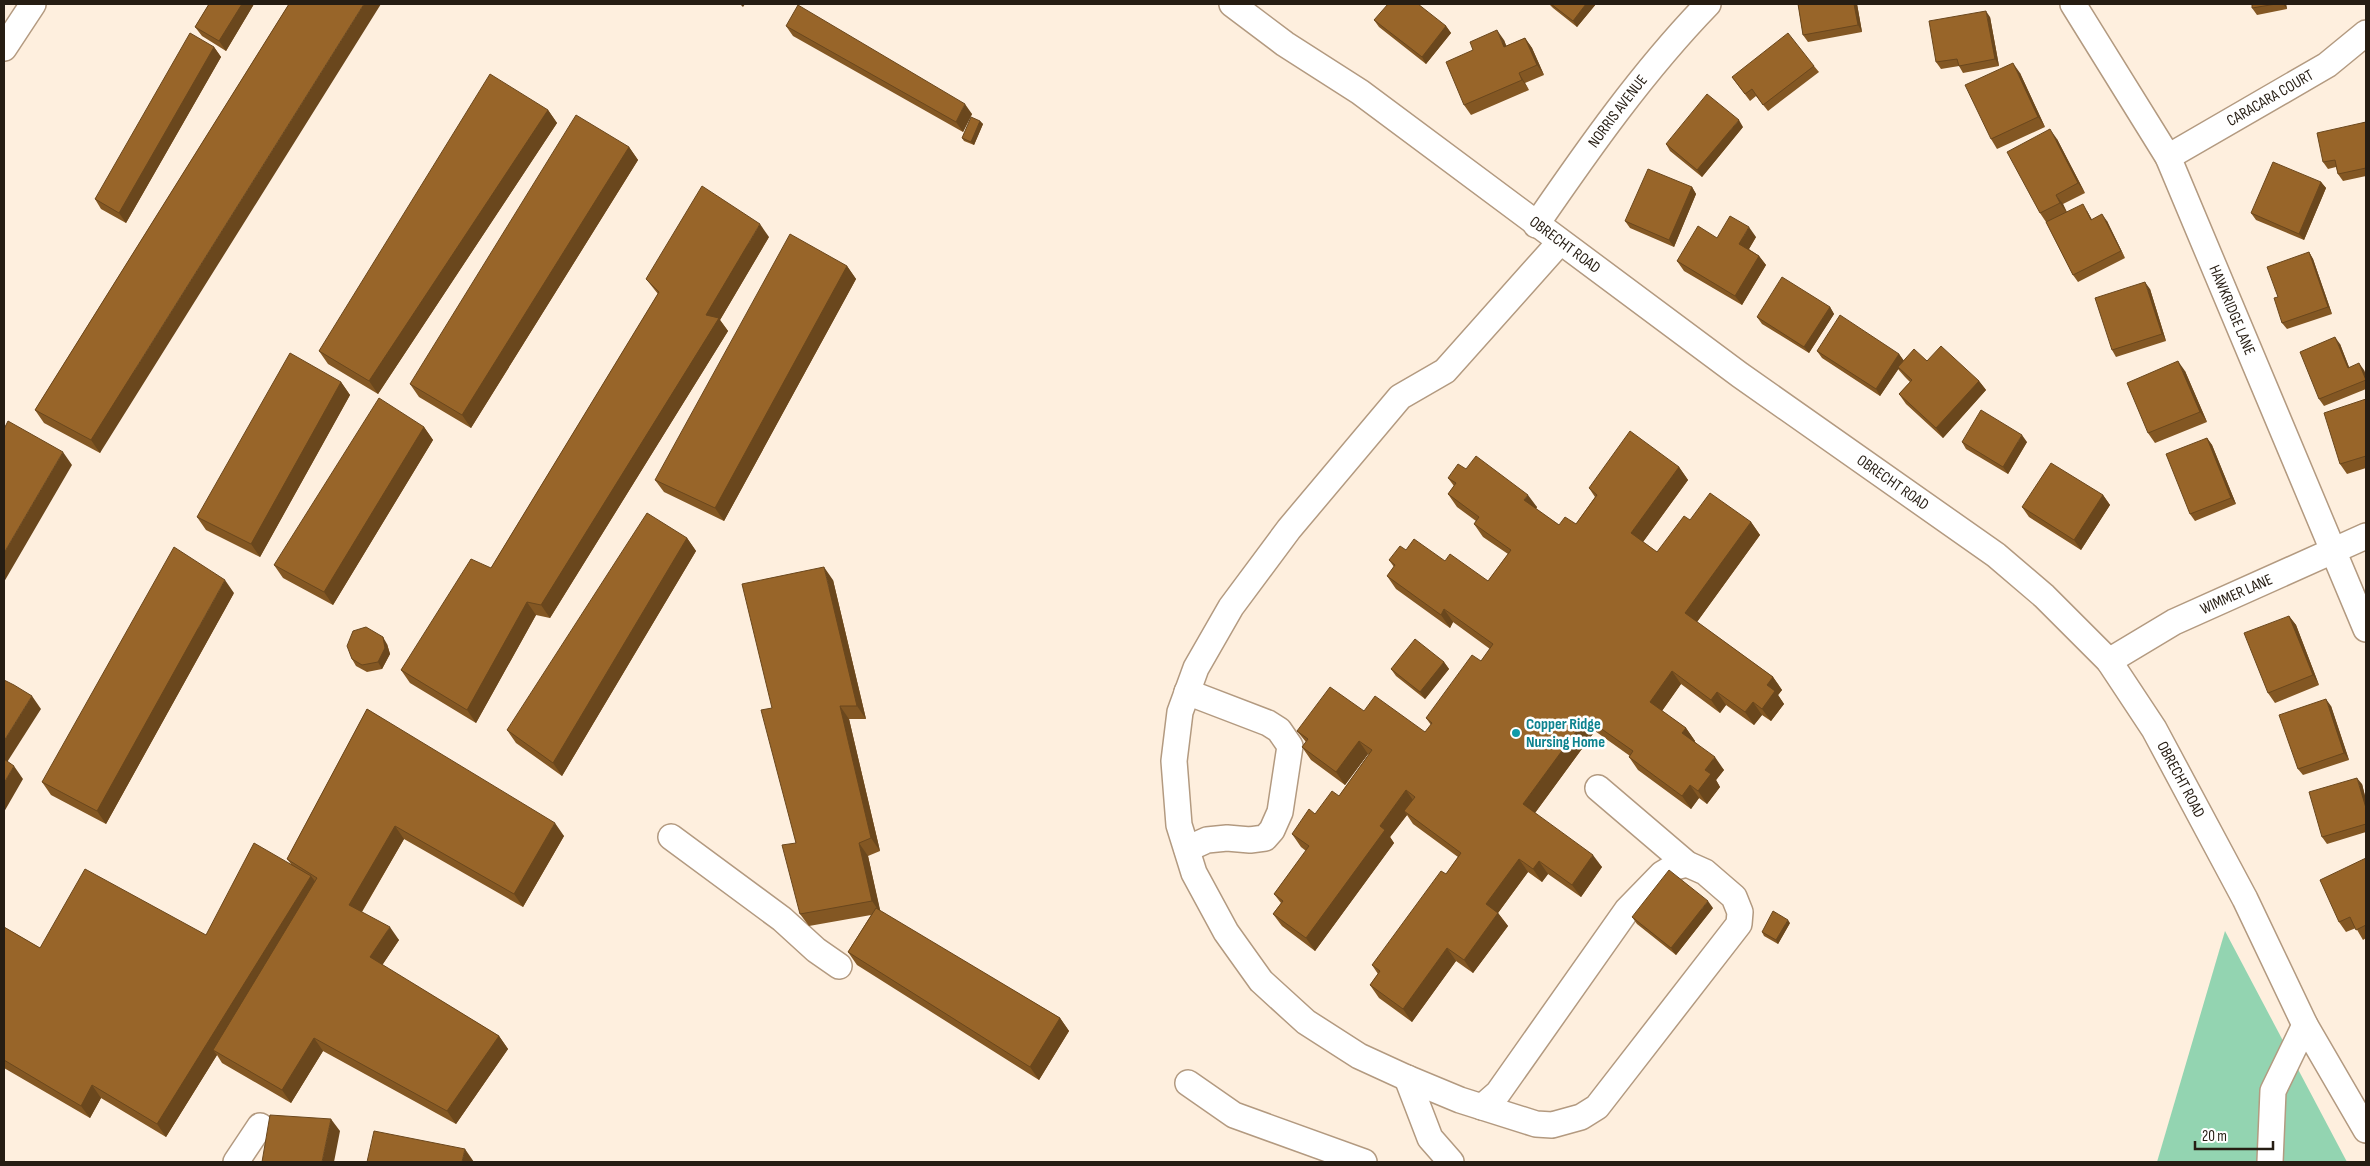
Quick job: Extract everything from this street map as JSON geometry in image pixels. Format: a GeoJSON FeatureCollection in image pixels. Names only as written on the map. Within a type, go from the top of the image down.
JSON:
{"type":"FeatureCollection","features":[{"type":"Feature","properties":{"kind":"street"},"geometry":{"type":"LineString","coordinates":[[4,48],[33,4]]}},
{"type":"Feature","properties":{"kind":"street","name":"OBRECHT ROAD"},"geometry":{"type":"LineString","coordinates":[[1232,4],[1285,44],[1360,92],[1536,225],[1740,375],[1996,556],[2044,596],[2109,661],[2154,729],[2206,823],[2305,1025],[2366,1130]]}},
{"type":"Feature","properties":{"kind":"street","name":"NORRIS AVENUE"},"geometry":{"type":"LineString","coordinates":[[1536,225],[1601,130],[1687,25],[1708,4]]}},
{"type":"Feature","properties":{"kind":"street","name":"HAWKRIDGE LANE"},"geometry":{"type":"LineString","coordinates":[[2073,4],[2168,157],[2366,629]]}},
{"type":"Feature","properties":{"kind":"street","name":"CARACARA COURT"},"geometry":{"type":"LineString","coordinates":[[2168,157],[2327,66],[2366,33]]}},
{"type":"Feature","properties":{"kind":"street"},"geometry":{"type":"LineString","coordinates":[[1560,242],[1445,371],[1400,397],[1308,504],[1231,607],[1196,668],[1187,692],[1180,712],[1174,761],[1179,825],[1194,873],[1226,932],[1261,981],[1306,1022],[1359,1056],[1407,1078],[1482,1107],[1536,1124],[1552,1125],[1581,1117],[1597,1107],[1739,924],[1740,912],[1734,897],[1705,872],[1687,864],[1598,788]]}},
{"type":"Feature","properties":{"kind":"street","name":"WIMMER LANE"},"geometry":{"type":"LineString","coordinates":[[2109,661],[2174,622],[2366,536]]}},
{"type":"Feature","properties":{"kind":"street"},"geometry":{"type":"LineString","coordinates":[[1187,692],[1268,723],[1279,730],[1290,746],[1280,812],[1272,830],[1265,838],[1207,840],[1187,849]]}},
{"type":"Feature","properties":{"kind":"street"},"geometry":{"type":"LineString","coordinates":[[671,837],[782,919],[816,950],[839,966]]}},
{"type":"Feature","properties":{"kind":"street"},"geometry":{"type":"LineString","coordinates":[[1482,1107],[1498,1093],[1627,910],[1662,874],[1672,868],[1687,864]]}},
{"type":"Feature","properties":{"kind":"street"},"geometry":{"type":"LineString","coordinates":[[2270,1162],[2273,1090],[2305,1025]]}},
{"type":"Feature","properties":{"kind":"street"},"geometry":{"type":"LineString","coordinates":[[1407,1078],[1430,1138],[1451,1162]]}},
{"type":"Feature","properties":{"kind":"street"},"geometry":{"type":"LineString","coordinates":[[1188,1083],[1234,1115],[1364,1162]]}},
{"type":"Feature","properties":{"kind":"street"},"geometry":{"type":"LineString","coordinates":[[236,1162],[260,1126]]}},
{"type":"Feature","properties":{"kind":"green space"},"geometry":{"type":"Polygon","coordinates":[[[2225,931],[2347,1162],[2157,1162],[2225,931]]]}},
{"type":"Feature","properties":{"kind":"building"},"geometry":{"type":"Polygon","coordinates":[[[209,4],[242,4],[219,41],[195,27],[209,4]]]}},
{"type":"Feature","properties":{"kind":"building"},"geometry":{"type":"Polygon","coordinates":[[[289,4],[364,4],[91,440],[35,410],[289,4]]]}},
{"type":"Feature","properties":{"kind":"building"},"geometry":{"type":"Polygon","coordinates":[[[1388,4],[1418,4],[1446,26],[1422,57],[1374,20],[1388,4]]]}},
{"type":"Feature","properties":{"kind":"building"},"geometry":{"type":"Polygon","coordinates":[[[1551,4],[1586,4],[1573,21],[1551,4]]]}},
{"type":"Feature","properties":{"kind":"building"},"geometry":{"type":"Polygon","coordinates":[[[1798,4],[1854,4],[1858,25],[1803,35],[1798,4]]]}},
{"type":"Feature","properties":{"kind":"building"},"geometry":{"type":"Polygon","coordinates":[[[2252,4],[2276,4],[2252,8],[2252,4]]]}},
{"type":"Feature","properties":{"kind":"building"},"geometry":{"type":"Polygon","coordinates":[[[798,5],[965,104],[956,122],[786,26],[798,5]]]}},
{"type":"Feature","properties":{"kind":"building"},"geometry":{"type":"Polygon","coordinates":[[[1986,11],[1995,59],[1959,66],[1957,59],[1936,62],[1929,21],[1986,11]]]}},
{"type":"Feature","properties":{"kind":"building"},"geometry":{"type":"Polygon","coordinates":[[[1497,30],[1504,47],[1525,38],[1537,65],[1519,73],[1522,80],[1464,105],[1446,62],[1473,50],[1470,42],[1497,30]]]}},
{"type":"Feature","properties":{"kind":"building"},"geometry":{"type":"Polygon","coordinates":[[[190,33],[214,47],[119,213],[95,199],[190,33]]]}},
{"type":"Feature","properties":{"kind":"building"},"geometry":{"type":"Polygon","coordinates":[[[1788,33],[1814,66],[1763,105],[1752,89],[1745,94],[1732,77],[1788,33]]]}},
{"type":"Feature","properties":{"kind":"building"},"geometry":{"type":"Polygon","coordinates":[[[2013,63],[2038,117],[1991,139],[1965,85],[2013,63]]]}},
{"type":"Feature","properties":{"kind":"building"},"geometry":{"type":"Polygon","coordinates":[[[490,74],[548,110],[369,381],[319,351],[490,74]]]}},
{"type":"Feature","properties":{"kind":"building"},"geometry":{"type":"Polygon","coordinates":[[[1707,94],[1739,120],[1697,170],[1666,144],[1707,94]]]}},
{"type":"Feature","properties":{"kind":"building"},"geometry":{"type":"Polygon","coordinates":[[[576,115],[629,147],[462,415],[410,384],[576,115]]]}},
{"type":"Feature","properties":{"kind":"building"},"geometry":{"type":"Polygon","coordinates":[[[971,117],[980,121],[971,142],[962,138],[971,117]]]}},
{"type":"Feature","properties":{"kind":"building"},"geometry":{"type":"Polygon","coordinates":[[[2366,122],[2366,168],[2338,174],[2335,160],[2323,162],[2317,133],[2366,122]]]}},
{"type":"Feature","properties":{"kind":"building"},"geometry":{"type":"Polygon","coordinates":[[[2050,129],[2078,183],[2056,195],[2060,203],[2040,213],[2007,152],[2050,129]]]}},
{"type":"Feature","properties":{"kind":"building"},"geometry":{"type":"Polygon","coordinates":[[[2273,162],[2321,182],[2299,234],[2251,213],[2273,162]]]}},
{"type":"Feature","properties":{"kind":"building"},"geometry":{"type":"Polygon","coordinates":[[[1648,169],[1692,187],[1669,240],[1625,221],[1648,169]]]}},
{"type":"Feature","properties":{"kind":"building"},"geometry":{"type":"Polygon","coordinates":[[[702,186],[760,224],[706,315],[719,318],[541,605],[527,602],[467,710],[401,670],[471,559],[491,568],[659,292],[646,279],[702,186]]]}},
{"type":"Feature","properties":{"kind":"building"},"geometry":{"type":"Polygon","coordinates":[[[2083,204],[2091,220],[2102,214],[2121,251],[2073,275],[2046,222],[2083,204]]]}},
{"type":"Feature","properties":{"kind":"building"},"geometry":{"type":"Polygon","coordinates":[[[1730,216],[1749,227],[1739,244],[1759,256],[1735,296],[1677,261],[1698,226],[1717,238],[1730,216]]]}},
{"type":"Feature","properties":{"kind":"building"},"geometry":{"type":"Polygon","coordinates":[[[790,234],[847,266],[715,508],[655,480],[790,234]]]}},
{"type":"Feature","properties":{"kind":"building"},"geometry":{"type":"Polygon","coordinates":[[[2309,252],[2328,307],[2282,323],[2274,298],[2278,297],[2267,267],[2309,252]]]}},
{"type":"Feature","properties":{"kind":"building"},"geometry":{"type":"Polygon","coordinates":[[[1782,277],[1830,307],[1804,347],[1757,317],[1782,277]]]}},
{"type":"Feature","properties":{"kind":"building"},"geometry":{"type":"Polygon","coordinates":[[[2145,282],[2162,334],[2112,350],[2095,298],[2145,282]]]}},
{"type":"Feature","properties":{"kind":"building"},"geometry":{"type":"Polygon","coordinates":[[[1840,315],[1899,354],[1876,389],[1817,351],[1840,315]]]}},
{"type":"Feature","properties":{"kind":"building"},"geometry":{"type":"Polygon","coordinates":[[[2335,337],[2348,368],[2359,363],[2366,380],[2319,399],[2300,352],[2335,337]]]}},
{"type":"Feature","properties":{"kind":"building"},"geometry":{"type":"Polygon","coordinates":[[[1941,346],[1979,381],[1936,428],[1899,394],[1912,380],[1898,367],[1914,349],[1927,361],[1941,346]]]}},
{"type":"Feature","properties":{"kind":"building"},"geometry":{"type":"Polygon","coordinates":[[[290,353],[341,382],[251,544],[197,517],[290,353]]]}},
{"type":"Feature","properties":{"kind":"building"},"geometry":{"type":"Polygon","coordinates":[[[2178,361],[2200,412],[2148,433],[2127,383],[2178,361]]]}},
{"type":"Feature","properties":{"kind":"building"},"geometry":{"type":"Polygon","coordinates":[[[379,398],[424,427],[324,592],[274,565],[379,398]]]}},
{"type":"Feature","properties":{"kind":"building"},"geometry":{"type":"Polygon","coordinates":[[[2366,399],[2366,456],[2340,464],[2324,413],[2366,399]]]}},
{"type":"Feature","properties":{"kind":"building"},"geometry":{"type":"Polygon","coordinates":[[[1981,410],[2022,435],[2003,467],[1962,442],[1981,410]]]}},
{"type":"Feature","properties":{"kind":"building"},"geometry":{"type":"Polygon","coordinates":[[[8,421],[63,452],[4,553],[4,429],[8,421]]]}},
{"type":"Feature","properties":{"kind":"building","name":"Copper Ridge Nursing Home"},"geometry":{"type":"Polygon","coordinates":[[[1630,431],[1679,467],[1631,533],[1657,552],[1684,516],[1690,520],[1710,493],[1751,522],[1685,613],[1773,677],[1767,685],[1775,691],[1762,709],[1753,702],[1745,712],[1717,692],[1711,700],[1672,671],[1650,702],[1686,728],[1682,733],[1715,757],[1705,770],[1711,774],[1698,791],[1690,785],[1682,796],[1629,757],[1633,751],[1586,718],[1523,804],[1593,855],[1572,885],[1539,861],[1533,869],[1519,859],[1486,904],[1498,913],[1464,960],[1447,948],[1403,1009],[1370,985],[1380,971],[1372,965],[1441,871],[1446,874],[1461,853],[1404,811],[1415,797],[1406,790],[1380,826],[1385,830],[1306,938],[1273,914],[1283,901],[1274,894],[1309,846],[1292,834],[1309,809],[1315,814],[1332,791],[1339,796],[1372,750],[1359,741],[1336,772],[1302,747],[1308,739],[1297,731],[1330,687],[1364,711],[1375,696],[1425,732],[1432,723],[1426,718],[1472,655],[1481,661],[1493,644],[1444,609],[1441,615],[1387,576],[1395,565],[1389,560],[1400,546],[1406,550],[1414,539],[1445,561],[1450,554],[1488,581],[1511,550],[1474,524],[1479,517],[1448,494],[1456,483],[1448,478],[1458,464],[1466,469],[1476,456],[1528,495],[1524,500],[1559,525],[1565,517],[1576,524],[1597,495],[1589,488],[1630,431]]]}},
{"type":"Feature","properties":{"kind":"building"},"geometry":{"type":"Polygon","coordinates":[[[2207,438],[2231,498],[2190,514],[2166,454],[2207,438]]]}},
{"type":"Feature","properties":{"kind":"building"},"geometry":{"type":"Polygon","coordinates":[[[2051,463],[2103,495],[2074,540],[2022,507],[2051,463]]]}},
{"type":"Feature","properties":{"kind":"building"},"geometry":{"type":"Polygon","coordinates":[[[647,513],[687,538],[553,763],[507,730],[647,513]]]}},
{"type":"Feature","properties":{"kind":"building"},"geometry":{"type":"Polygon","coordinates":[[[174,547],[225,580],[97,811],[42,782],[174,547]]]}},
{"type":"Feature","properties":{"kind":"building"},"geometry":{"type":"Polygon","coordinates":[[[824,567],[857,706],[840,706],[871,838],[859,843],[872,901],[800,914],[782,845],[796,843],[761,710],[772,708],[742,584],[824,567]]]}},
{"type":"Feature","properties":{"kind":"building"},"geometry":{"type":"Polygon","coordinates":[[[2289,616],[2313,675],[2268,693],[2244,633],[2289,616]]]}},
{"type":"Feature","properties":{"kind":"building"},"geometry":{"type":"Polygon","coordinates":[[[366,627],[383,637],[385,648],[378,662],[362,665],[352,659],[347,646],[353,631],[366,627]]]}},
{"type":"Feature","properties":{"kind":"building"},"geometry":{"type":"Polygon","coordinates":[[[1415,639],[1444,662],[1420,692],[1391,669],[1415,639]]]}},
{"type":"Feature","properties":{"kind":"building"},"geometry":{"type":"Polygon","coordinates":[[[4,680],[32,696],[4,741],[4,680]]]}},
{"type":"Feature","properties":{"kind":"building"},"geometry":{"type":"Polygon","coordinates":[[[2326,699],[2344,753],[2298,769],[2279,715],[2326,699]]]}},
{"type":"Feature","properties":{"kind":"building"},"geometry":{"type":"Polygon","coordinates":[[[367,709],[555,823],[514,894],[395,826],[349,905],[390,927],[370,957],[499,1036],[447,1111],[314,1038],[282,1090],[213,1050],[317,878],[287,859],[367,709]]]}},
{"type":"Feature","properties":{"kind":"building"},"geometry":{"type":"Polygon","coordinates":[[[4,759],[14,766],[4,783],[4,759]]]}},
{"type":"Feature","properties":{"kind":"building"},"geometry":{"type":"Polygon","coordinates":[[[2357,778],[2366,808],[2366,824],[2322,837],[2309,792],[2357,778]]]}},
{"type":"Feature","properties":{"kind":"building"},"geometry":{"type":"Polygon","coordinates":[[[254,843],[311,876],[157,1124],[92,1085],[81,1106],[4,1060],[4,927],[40,948],[85,869],[206,935],[254,843]]]}},
{"type":"Feature","properties":{"kind":"building"},"geometry":{"type":"Polygon","coordinates":[[[2366,858],[2366,925],[2356,930],[2350,917],[2339,922],[2320,880],[2366,858]]]}},
{"type":"Feature","properties":{"kind":"building"},"geometry":{"type":"Polygon","coordinates":[[[1669,870],[1708,901],[1671,948],[1632,917],[1669,870]]]}},
{"type":"Feature","properties":{"kind":"building"},"geometry":{"type":"Polygon","coordinates":[[[876,908],[1060,1018],[1030,1067],[848,952],[876,908]]]}},
{"type":"Feature","properties":{"kind":"building"},"geometry":{"type":"Polygon","coordinates":[[[1773,911],[1788,920],[1776,940],[1762,932],[1773,911]]]}},
{"type":"Feature","properties":{"kind":"building"},"geometry":{"type":"Polygon","coordinates":[[[270,1115],[331,1119],[322,1162],[262,1162],[270,1115]]]}},
{"type":"Feature","properties":{"kind":"building"},"geometry":{"type":"Polygon","coordinates":[[[374,1131],[465,1149],[462,1162],[367,1162],[374,1131]]]}},
{"type":"Feature","properties":{"kind":"place","name":"Copper Ridge Nursing Home"},"geometry":{"type":"Point","coordinates":[1516,733]}}]}
